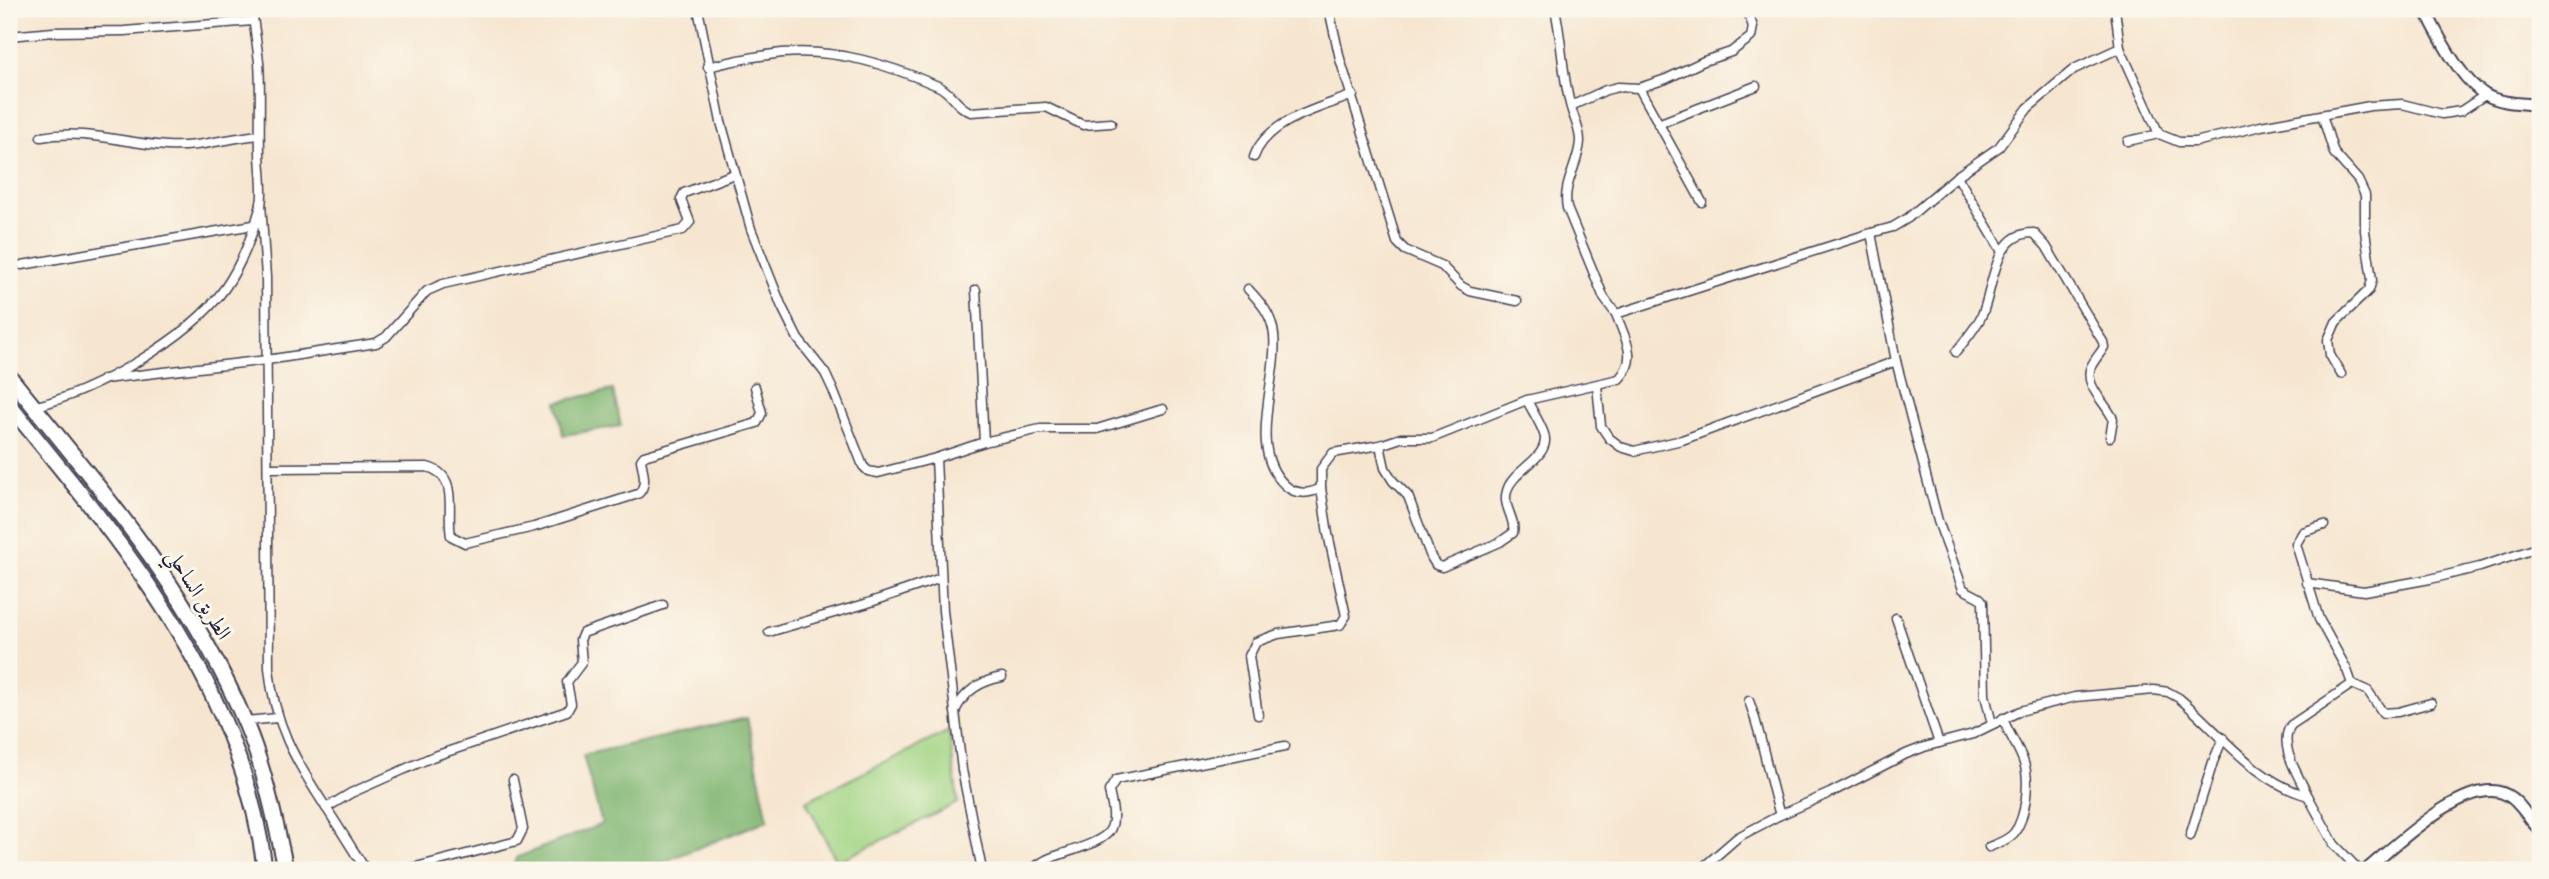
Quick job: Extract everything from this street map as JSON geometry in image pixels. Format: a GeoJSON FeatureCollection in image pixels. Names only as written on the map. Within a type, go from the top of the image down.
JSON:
{"type":"FeatureCollection","features":[{"type":"Feature","properties":{"kind":"highway","name":"الطريق الساحلي"},"geometry":{"type":"LineString","coordinates":[[9,376],[167,578],[199,629],[245,721],[273,809],[286,870]]}},
{"type":"Feature","properties":{"kind":"highway","name":"الطريق الساحلي"},"geometry":{"type":"LineString","coordinates":[[9,405],[133,560],[190,649],[233,743],[257,821],[265,870]]}},
{"type":"Feature","properties":{"kind":"street"},"geometry":{"type":"LineString","coordinates":[[252,9],[259,64],[261,203],[266,277],[269,668],[277,718],[293,756],[366,870]]}},
{"type":"Feature","properties":{"kind":"street"},"geometry":{"type":"LineString","coordinates":[[698,9],[708,67],[734,174],[751,229],[782,307],[798,339],[825,373],[863,466],[878,473],[1040,429],[1097,429],[1163,409]]}},
{"type":"Feature","properties":{"kind":"street"},"geometry":{"type":"LineString","coordinates":[[1329,9],[1340,59],[1397,242],[1405,250],[1442,266],[1469,291],[1517,301]]}},
{"type":"Feature","properties":{"kind":"street"},"geometry":{"type":"LineString","coordinates":[[1258,715],[1249,656],[1256,642],[1278,634],[1340,625],[1346,616],[1321,488],[1321,469],[1333,453],[1380,445],[1401,438],[1432,438],[1527,400],[1619,379],[1629,369],[1631,358],[1616,314],[1604,298],[1564,195],[1567,182],[1577,163],[1580,143],[1555,9]]}},
{"type":"Feature","properties":{"kind":"street"},"geometry":{"type":"LineString","coordinates":[[1571,106],[1605,90],[1618,87],[1639,88],[1666,79],[1731,52],[1751,37],[1753,27],[1747,9]]}},
{"type":"Feature","properties":{"kind":"street"},"geometry":{"type":"LineString","coordinates":[[2115,9],[2120,48],[2159,134]]}},
{"type":"Feature","properties":{"kind":"street"},"geometry":{"type":"LineString","coordinates":[[2425,9],[2467,79],[2485,95],[2502,101],[2540,106]]}},
{"type":"Feature","properties":{"kind":"street"},"geometry":{"type":"LineString","coordinates":[[9,36],[253,21]]}},
{"type":"Feature","properties":{"kind":"street"},"geometry":{"type":"LineString","coordinates":[[1616,314],[1893,227],[1908,218],[1957,176],[1999,147],[2028,108],[2053,84],[2082,64],[2120,48]]}},
{"type":"Feature","properties":{"kind":"street"},"geometry":{"type":"LineString","coordinates":[[708,67],[783,53],[821,53],[898,69],[944,89],[964,110],[971,112],[1046,107],[1083,125],[1111,123]]}},
{"type":"Feature","properties":{"kind":"street"},"geometry":{"type":"LineString","coordinates":[[1658,124],[1756,86]]}},
{"type":"Feature","properties":{"kind":"street"},"geometry":{"type":"LineString","coordinates":[[1639,88],[1702,202]]}},
{"type":"Feature","properties":{"kind":"street"},"geometry":{"type":"LineString","coordinates":[[2128,141],[2159,134],[2179,142],[2195,142],[2261,126],[2370,106],[2402,104],[2442,114],[2461,111],[2485,95]]}},
{"type":"Feature","properties":{"kind":"street"},"geometry":{"type":"LineString","coordinates":[[1254,157],[1258,147],[1271,133],[1298,117],[1353,96]]}},
{"type":"Feature","properties":{"kind":"street"},"geometry":{"type":"LineString","coordinates":[[2322,115],[2334,153],[2358,180],[2365,195],[2365,231],[2372,280],[2370,290],[2336,322],[2328,340],[2330,355],[2341,374]]}},
{"type":"Feature","properties":{"kind":"street"},"geometry":{"type":"LineString","coordinates":[[41,137],[60,133],[166,146],[192,146],[259,135]]}},
{"type":"Feature","properties":{"kind":"street"},"geometry":{"type":"LineString","coordinates":[[104,379],[268,360],[376,343],[386,337],[427,291],[443,284],[682,230],[690,222],[681,200],[684,192],[734,174]]}},
{"type":"Feature","properties":{"kind":"street"},"geometry":{"type":"LineString","coordinates":[[1957,176],[2001,250]]}},
{"type":"Feature","properties":{"kind":"street"},"geometry":{"type":"LineString","coordinates":[[33,407],[60,400],[104,379],[172,338],[215,300],[232,277],[261,203]]}},
{"type":"Feature","properties":{"kind":"street"},"geometry":{"type":"LineString","coordinates":[[22,265],[253,225]]}},
{"type":"Feature","properties":{"kind":"street"},"geometry":{"type":"LineString","coordinates":[[1871,233],[1896,361],[1938,521],[1964,589],[1983,602],[1985,695],[1992,724]]}},
{"type":"Feature","properties":{"kind":"street"},"geometry":{"type":"LineString","coordinates":[[1956,352],[1980,319],[2001,250],[2030,233],[2039,236],[2103,342],[2104,347],[2090,368],[2089,376],[2092,386],[2113,419],[2110,437]]}},
{"type":"Feature","properties":{"kind":"street"},"geometry":{"type":"LineString","coordinates":[[1248,289],[1271,318],[1274,337],[1266,434],[1267,455],[1282,482],[1290,489],[1307,493],[1321,488]]}},
{"type":"Feature","properties":{"kind":"street"},"geometry":{"type":"LineString","coordinates":[[976,290],[985,442]]}},
{"type":"Feature","properties":{"kind":"street"},"geometry":{"type":"LineString","coordinates":[[1597,386],[1601,426],[1615,442],[1634,451],[1682,440],[1896,361]]}},
{"type":"Feature","properties":{"kind":"street"},"geometry":{"type":"LineString","coordinates":[[268,468],[427,467],[439,470],[445,477],[449,494],[451,536],[465,543],[534,527],[638,494],[643,490],[645,481],[641,460],[644,456],[757,423],[762,414],[755,387]]}},
{"type":"Feature","properties":{"kind":"street"},"geometry":{"type":"LineString","coordinates":[[1380,445],[1385,468],[1408,496],[1431,557],[1436,565],[1442,567],[1500,542],[1513,533],[1514,528],[1506,506],[1508,486],[1541,451],[1545,443],[1544,435],[1527,400]]}},
{"type":"Feature","properties":{"kind":"street"},"geometry":{"type":"LineString","coordinates":[[936,458],[941,578],[962,770],[982,870]]}},
{"type":"Feature","properties":{"kind":"street"},"geometry":{"type":"LineString","coordinates":[[2324,525],[2303,532],[2296,544],[2319,620],[2352,684],[2368,691],[2383,713],[2431,703]]}},
{"type":"Feature","properties":{"kind":"street"},"geometry":{"type":"LineString","coordinates":[[2308,583],[2364,591],[2455,573],[2540,547]]}},
{"type":"Feature","properties":{"kind":"street"},"geometry":{"type":"LineString","coordinates":[[769,632],[941,578]]}},
{"type":"Feature","properties":{"kind":"street"},"geometry":{"type":"LineString","coordinates":[[326,808],[351,793],[432,757],[568,711],[571,704],[567,682],[582,662],[580,640],[583,633],[663,605]]}},
{"type":"Feature","properties":{"kind":"street"},"geometry":{"type":"LineString","coordinates":[[1896,618],[1939,743]]}},
{"type":"Feature","properties":{"kind":"street"},"geometry":{"type":"LineString","coordinates":[[956,711],[968,692],[987,681],[1002,677]]}},
{"type":"Feature","properties":{"kind":"street"},"geometry":{"type":"LineString","coordinates":[[2352,684],[2291,724],[2286,732],[2285,743],[2308,796],[2334,844],[2359,870]]}},
{"type":"Feature","properties":{"kind":"street"},"geometry":{"type":"LineString","coordinates":[[1700,870],[1738,837],[1906,754],[1973,734],[2003,718],[2033,707],[2075,697],[2154,690],[2168,692],[2179,698],[2248,764],[2272,781],[2308,796]]}},
{"type":"Feature","properties":{"kind":"street"},"geometry":{"type":"LineString","coordinates":[[1749,701],[1761,731],[1767,771],[1780,815]]}},
{"type":"Feature","properties":{"kind":"street"},"geometry":{"type":"LineString","coordinates":[[245,721],[277,718]]}},
{"type":"Feature","properties":{"kind":"street"},"geometry":{"type":"LineString","coordinates":[[1989,847],[2005,841],[2015,832],[2022,814],[2025,791],[2026,768],[2003,718]]}},
{"type":"Feature","properties":{"kind":"street"},"geometry":{"type":"LineString","coordinates":[[2190,836],[2223,738]]}},
{"type":"Feature","properties":{"kind":"street"},"geometry":{"type":"LineString","coordinates":[[1030,870],[1047,859],[1092,844],[1109,833],[1113,815],[1109,791],[1116,780],[1285,746]]}},
{"type":"Feature","properties":{"kind":"street"},"geometry":{"type":"LineString","coordinates":[[404,870],[517,841],[523,828],[513,780]]}},
{"type":"Feature","properties":{"kind":"street"},"geometry":{"type":"LineString","coordinates":[[2366,870],[2438,812],[2472,793],[2493,790],[2509,795],[2530,822],[2540,830]]}},
{"type":"Feature","properties":{"kind":"street"},"geometry":{"type":"LineString","coordinates":[[1883,870],[1906,870]]}},
{"type":"Feature","properties":{"kind":"green space"},"geometry":{"type":"Polygon","coordinates":[[[613,390],[621,426],[563,435],[557,402],[613,390]]]}},
{"type":"Feature","properties":{"kind":"green space"},"geometry":{"type":"Polygon","coordinates":[[[747,718],[768,820],[643,870],[511,870],[518,857],[602,824],[583,755],[747,718]]]}},
{"type":"Feature","properties":{"kind":"green space"},"geometry":{"type":"Polygon","coordinates":[[[949,731],[958,803],[837,862],[806,801],[949,731]]]}}]}
